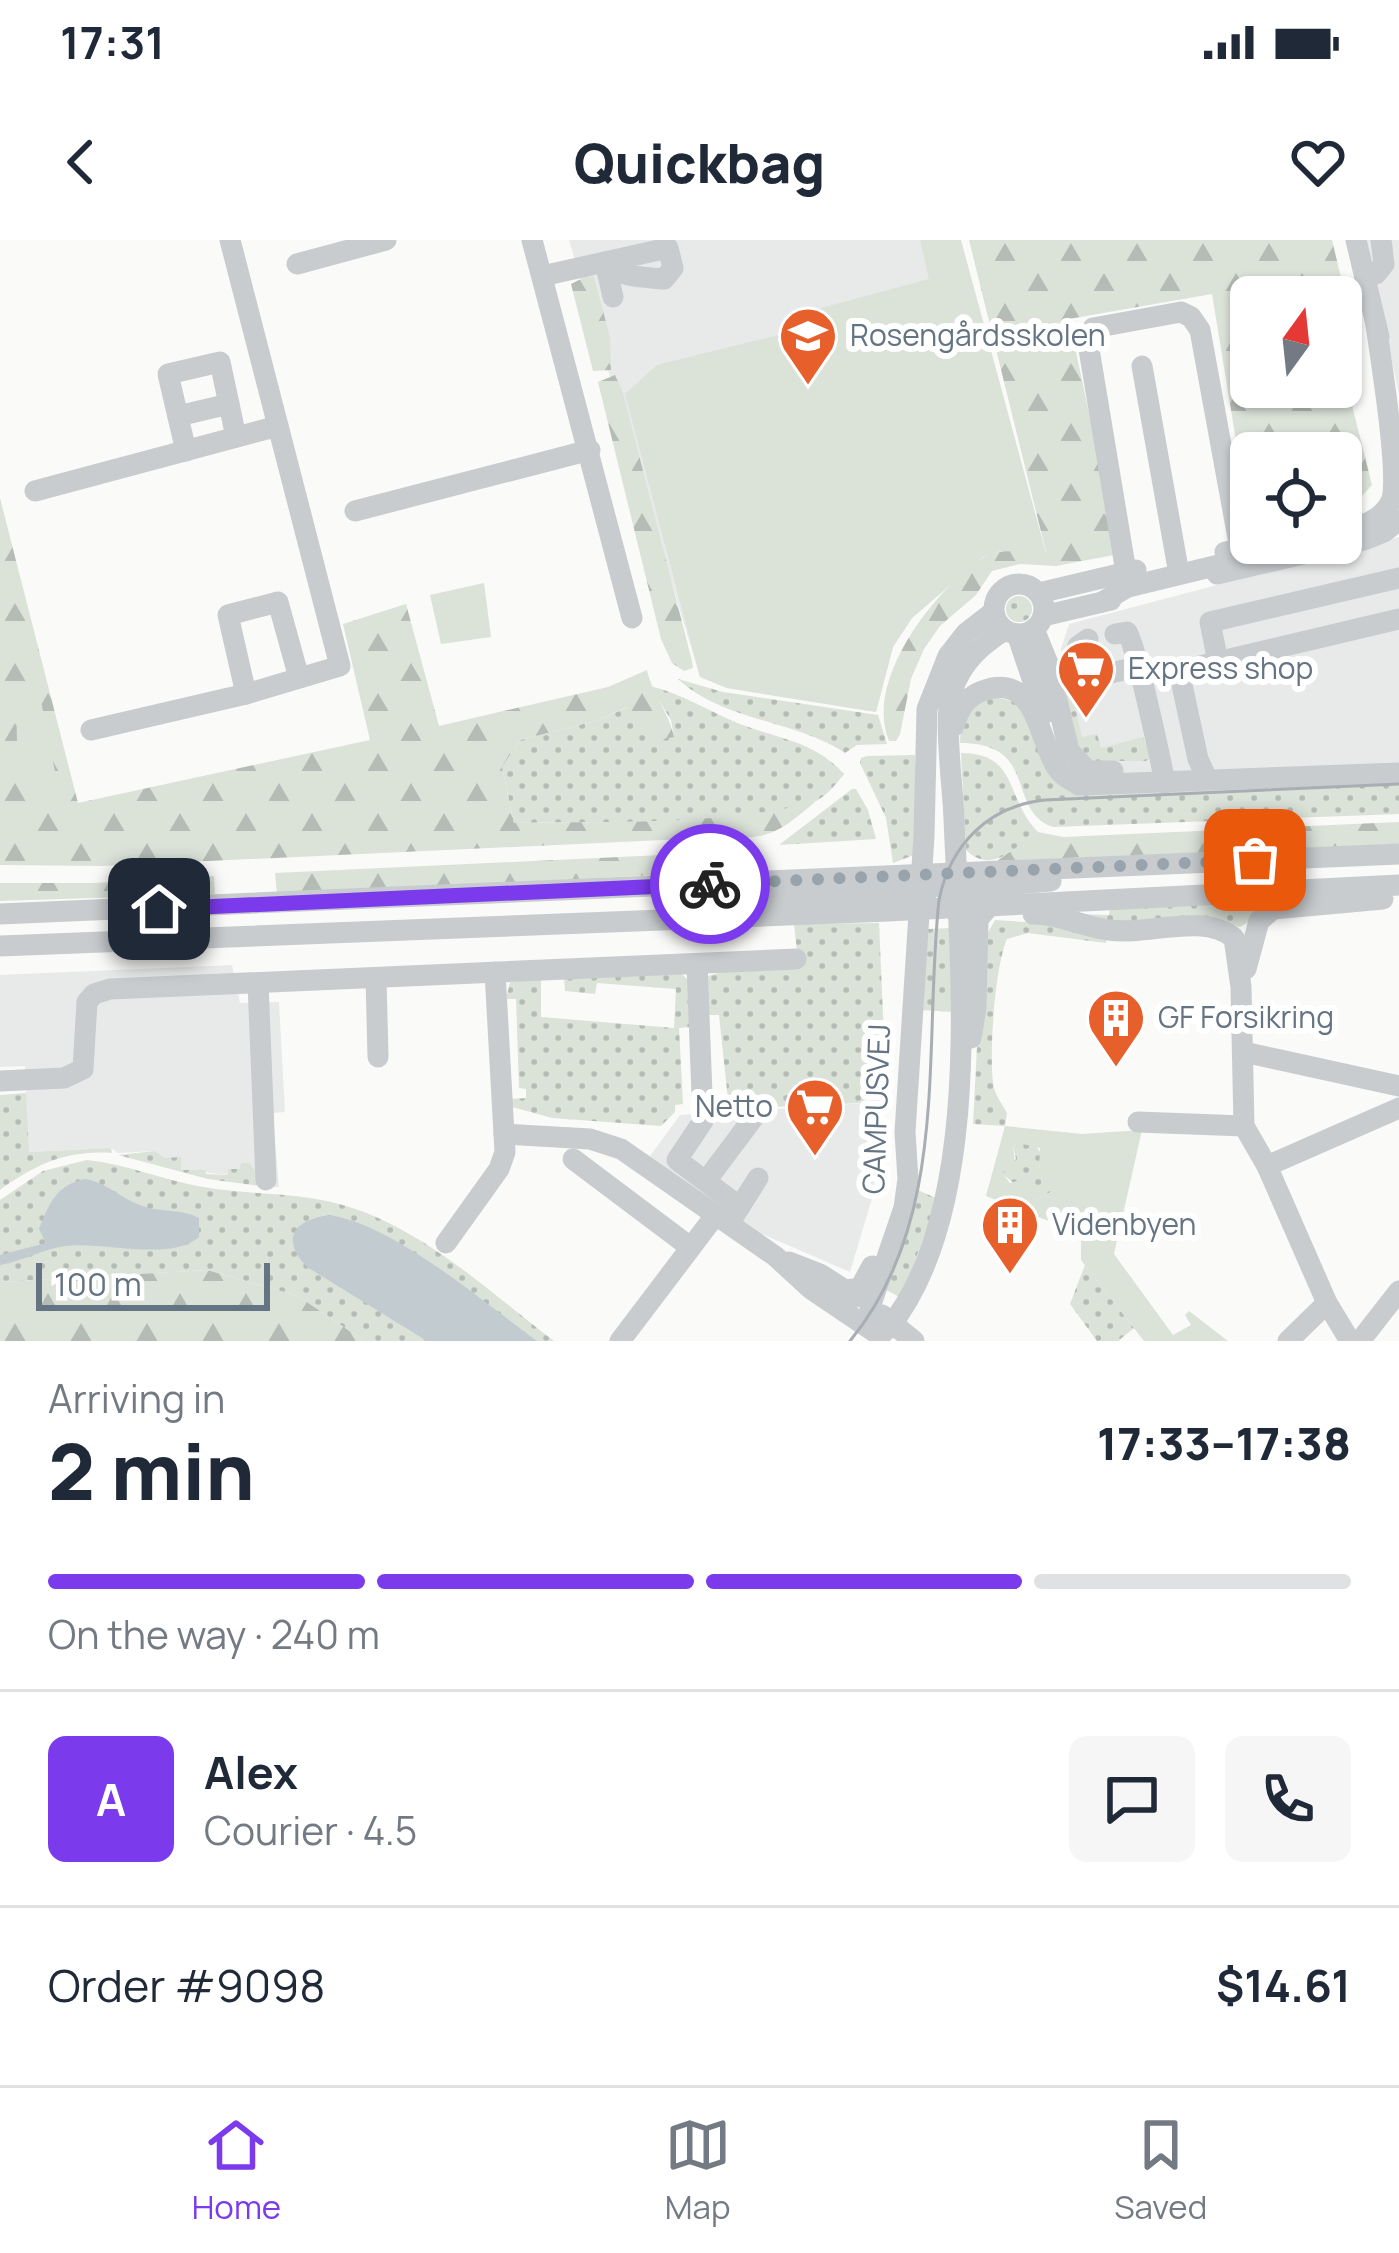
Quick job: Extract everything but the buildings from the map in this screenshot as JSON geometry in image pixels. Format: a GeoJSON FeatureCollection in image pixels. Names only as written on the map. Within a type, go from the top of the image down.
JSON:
{"type":"FeatureCollection","features":[{"type":"Feature","properties":{"kind":"street"},"geometry":{"type":"LineString","coordinates":[[91,730],[246,694],[340,666],[230,240]]}},
{"type":"Feature","properties":{"kind":"street"},"geometry":{"type":"LineString","coordinates":[[296,263],[386,240]]}},
{"type":"Feature","properties":{"kind":"street"},"geometry":{"type":"LineString","coordinates":[[532,240],[632,618]]}},
{"type":"Feature","properties":{"kind":"street"},"geometry":{"type":"LineString","coordinates":[[1356,240],[1399,413]]}},
{"type":"Feature","properties":{"kind":"street"},"geometry":{"type":"LineString","coordinates":[[1365,278],[1384,264],[1381,240]]}},
{"type":"Feature","properties":{"kind":"street"},"geometry":{"type":"LineString","coordinates":[[542,276],[605,262],[613,297]]}},
{"type":"Feature","properties":{"kind":"street"},"geometry":{"type":"LineString","coordinates":[[1126,572],[1086,348],[1093,328],[1181,312],[1191,317],[1200,330],[1230,494]]}},
{"type":"Feature","properties":{"kind":"street"},"geometry":{"type":"LineString","coordinates":[[1362,524],[1372,521],[1393,498],[1395,469],[1376,325]]}},
{"type":"Feature","properties":{"kind":"street"},"geometry":{"type":"LineString","coordinates":[[186,451],[168,374],[220,362],[236,437]]}},
{"type":"Feature","properties":{"kind":"street"},"geometry":{"type":"LineString","coordinates":[[1142,366],[1178,568]]}},
{"type":"Feature","properties":{"kind":"street"},"geometry":{"type":"LineString","coordinates":[[178,416],[229,404]]}},
{"type":"Feature","properties":{"kind":"street"},"geometry":{"type":"LineString","coordinates":[[34,491],[278,426]]}},
{"type":"Feature","properties":{"kind":"street"},"geometry":{"type":"LineString","coordinates":[[355,511],[590,450]]}},
{"type":"Feature","properties":{"kind":"street"},"geometry":{"type":"LineString","coordinates":[[880,1328],[922,1272],[941,1216],[953,1146],[963,968],[953,890],[927,778],[925,727],[939,671],[966,633],[1364,540],[1399,520]]}},
{"type":"Feature","properties":{"kind":"street"},"geometry":{"type":"LineString","coordinates":[[1102,602],[1128,587],[1230,552]]}},
{"type":"Feature","properties":{"kind":"street"},"geometry":{"type":"LineString","coordinates":[[956,1091],[976,1008],[978,920],[953,890],[951,694],[964,664],[981,646],[1019,624],[1039,593],[1126,572],[1178,568]]}},
{"type":"Feature","properties":{"kind":"street"},"geometry":{"type":"LineString","coordinates":[[1218,662],[1210,622],[1399,578]]}},
{"type":"Feature","properties":{"kind":"street"},"geometry":{"type":"LineString","coordinates":[[1039,593],[1014,584],[998,594],[1051,676]]}},
{"type":"Feature","properties":{"kind":"street"},"geometry":{"type":"LineString","coordinates":[[246,694],[228,616],[278,602],[299,678]]}},
{"type":"Feature","properties":{"kind":"street"},"geometry":{"type":"LineString","coordinates":[[1077,610],[1052,639],[1051,676],[1069,751],[1088,771],[1164,776]]}},
{"type":"Feature","properties":{"kind":"street"},"geometry":{"type":"LineString","coordinates":[[1051,676],[1086,679],[1137,667],[1149,672],[1179,671],[1399,619]]}},
{"type":"Feature","properties":{"kind":"street"},"geometry":{"type":"LineString","coordinates":[[1019,624],[1047,741]]}},
{"type":"Feature","properties":{"kind":"street"},"geometry":{"type":"LineString","coordinates":[[1115,634],[1132,636],[1164,776]]}},
{"type":"Feature","properties":{"kind":"street"},"geometry":{"type":"LineString","coordinates":[[1086,679],[1078,646],[1088,639]]}},
{"type":"Feature","properties":{"kind":"street"},"geometry":{"type":"LineString","coordinates":[[1179,671],[1198,759],[1207,779]]}},
{"type":"Feature","properties":{"kind":"street"},"geometry":{"type":"LineString","coordinates":[[951,739],[966,701],[990,688],[1011,690],[1027,700],[1059,773],[1079,785],[1187,769],[1207,779],[1399,773]]}},
{"type":"Feature","properties":{"kind":"street"},"geometry":{"type":"LineString","coordinates":[[0,946],[508,924],[953,890],[1189,863],[1399,854]]}},
{"type":"Feature","properties":{"kind":"street"},"geometry":{"type":"LineString","coordinates":[[0,914],[953,890],[1399,885]]}},
{"type":"Feature","properties":{"kind":"street"},"geometry":{"type":"LineString","coordinates":[[953,890],[1031,914],[1058,914],[1109,930],[1211,927],[1226,932],[1238,948],[1244,1126],[1267,1166],[1327,1304],[1350,1341]]}},
{"type":"Feature","properties":{"kind":"street","name":"CAMPUSVEJ"},"geometry":{"type":"LineString","coordinates":[[880,1328],[908,1179],[905,1132],[953,890]]}},
{"type":"Feature","properties":{"kind":"street"},"geometry":{"type":"LineString","coordinates":[[1241,987],[1264,914],[1273,909],[1399,898]]}},
{"type":"Feature","properties":{"kind":"street"},"geometry":{"type":"LineString","coordinates":[[0,1081],[64,1078],[83,1069],[85,1014],[94,994],[110,989],[796,959]]}},
{"type":"Feature","properties":{"kind":"street"},"geometry":{"type":"LineString","coordinates":[[697,964],[703,1121],[677,1160],[706,1181],[727,1217]]}},
{"type":"Feature","properties":{"kind":"street"},"geometry":{"type":"LineString","coordinates":[[446,1243],[499,1169],[505,1152],[495,973]]}},
{"type":"Feature","properties":{"kind":"street"},"geometry":{"type":"LineString","coordinates":[[376,978],[378,1057]]}},
{"type":"Feature","properties":{"kind":"street"},"geometry":{"type":"LineString","coordinates":[[258,983],[266,1180]]}},
{"type":"Feature","properties":{"kind":"street"},"geometry":{"type":"LineString","coordinates":[[1244,1052],[1399,1086]]}},
{"type":"Feature","properties":{"kind":"street"},"geometry":{"type":"LineString","coordinates":[[1267,1166],[1399,1108]]}},
{"type":"Feature","properties":{"kind":"street"},"geometry":{"type":"LineString","coordinates":[[706,1181],[754,1117]]}},
{"type":"Feature","properties":{"kind":"street"},"geometry":{"type":"LineString","coordinates":[[1138,1122],[1244,1126]]}},
{"type":"Feature","properties":{"kind":"street"},"geometry":{"type":"LineString","coordinates":[[847,1290],[860,1288],[878,1252],[905,1132]]}},
{"type":"Feature","properties":{"kind":"street"},"geometry":{"type":"LineString","coordinates":[[504,1134],[590,1139],[612,1145],[727,1217],[811,1289],[880,1328],[914,1341]]}},
{"type":"Feature","properties":{"kind":"street"},"geometry":{"type":"LineString","coordinates":[[574,1159],[690,1247]]}},
{"type":"Feature","properties":{"kind":"street"},"geometry":{"type":"LineString","coordinates":[[620,1341],[690,1247],[727,1217],[758,1178]]}},
{"type":"Feature","properties":{"kind":"street"},"geometry":{"type":"LineString","coordinates":[[775,1256],[847,1290],[880,1328]]}},
{"type":"Feature","properties":{"kind":"street"},"geometry":{"type":"LineString","coordinates":[[1360,1341],[1399,1291]]}},
{"type":"Feature","properties":{"kind":"street"},"geometry":{"type":"LineString","coordinates":[[1288,1341],[1327,1304]]}},
{"type":"Feature","properties":{"kind":"shaded area","name":"Rosengårdsskolen"},"geometry":{"type":"Polygon","coordinates":[[[569,240],[961,240],[983,557],[912,618],[893,647],[876,712],[727,688],[700,677],[569,240]]]}},
{"type":"Feature","properties":{"kind":"shaded area"},"geometry":{"type":"Polygon","coordinates":[[[1366,240],[1399,240],[1399,394],[1366,240]]]}},
{"type":"Feature","properties":{"kind":"shaded area"},"geometry":{"type":"Polygon","coordinates":[[[1399,537],[1399,778],[1072,795],[1061,649],[1069,624],[1297,564],[1362,564],[1362,547],[1399,537]]]}},
{"type":"Feature","properties":{"kind":"shaded area"},"geometry":{"type":"Polygon","coordinates":[[[232,965],[240,1003],[279,1002],[285,1112],[273,1113],[279,1187],[268,1187],[240,1169],[229,1175],[181,1170],[155,1151],[28,1152],[25,1066],[0,1067],[0,975],[232,965]]]}},
{"type":"Feature","properties":{"kind":"shaded area"},"geometry":{"type":"Polygon","coordinates":[[[882,1102],[873,1195],[850,1272],[739,1224],[650,1156],[680,1115],[882,1102]]]}},
{"type":"Feature","properties":{"kind":"shaded area"},"geometry":{"type":"Polygon","coordinates":[[[85,1179],[140,1205],[199,1218],[199,1237],[154,1250],[65,1246],[0,1265],[0,1255],[46,1243],[39,1229],[50,1204],[67,1186],[85,1179]]]}},
{"type":"Feature","properties":{"kind":"shaded area"},"geometry":{"type":"Polygon","coordinates":[[[329,1215],[354,1221],[409,1249],[537,1341],[427,1341],[307,1267],[299,1257],[295,1232],[307,1221],[329,1215]]]}},
{"type":"Feature","properties":{"kind":"green space","name":"Rosengårdsskolen"},"geometry":{"type":"Polygon","coordinates":[[[920,240],[961,240],[1046,553],[1001,551],[983,557],[912,618],[893,647],[876,712],[727,688],[700,677],[625,394],[657,365],[798,330],[795,315],[929,279],[920,240]]]}},
{"type":"Feature","properties":{"kind":"green space"},"geometry":{"type":"Polygon","coordinates":[[[969,240],[1332,240],[1341,276],[1230,276],[1230,404],[1212,294],[1069,319],[1119,554],[992,571],[976,595],[940,626],[924,649],[911,679],[900,734],[896,741],[889,741],[886,692],[908,640],[962,574],[988,555],[1046,552],[969,240]]]}},
{"type":"Feature","properties":{"kind":"green space"},"geometry":{"type":"Polygon","coordinates":[[[594,277],[610,337],[611,370],[593,371],[571,284],[594,277]]]}},
{"type":"Feature","properties":{"kind":"green space"},"geometry":{"type":"Polygon","coordinates":[[[615,375],[692,661],[693,668],[684,671],[672,663],[661,639],[598,382],[615,375]]]}},
{"type":"Feature","properties":{"kind":"green space"},"geometry":{"type":"Polygon","coordinates":[[[1231,408],[1353,408],[1359,432],[1235,432],[1231,408]]]}},
{"type":"Feature","properties":{"kind":"green space"},"geometry":{"type":"Polygon","coordinates":[[[1362,445],[1372,485],[1362,496],[1362,445]]]}},
{"type":"Feature","properties":{"kind":"green space"},"geometry":{"type":"Polygon","coordinates":[[[0,498],[78,803],[370,740],[343,624],[406,604],[439,726],[608,687],[647,670],[674,737],[653,741],[627,707],[599,720],[520,740],[502,767],[514,823],[703,819],[815,802],[776,831],[754,837],[102,866],[0,865],[0,498]]]}},
{"type":"Feature","properties":{"kind":"green space"},"geometry":{"type":"Polygon","coordinates":[[[484,583],[491,637],[441,644],[430,595],[484,583]]]}},
{"type":"Feature","properties":{"kind":"green space"},"geometry":{"type":"Polygon","coordinates":[[[1019,596],[1029,599],[1029,619],[1019,622],[1009,619],[1006,609],[1009,599],[1019,596]]]}},
{"type":"Feature","properties":{"kind":"green space"},"geometry":{"type":"Polygon","coordinates":[[[678,679],[723,692],[878,715],[887,744],[857,745],[845,753],[804,733],[717,704],[678,679]]]}},
{"type":"Feature","properties":{"kind":"green space"},"geometry":{"type":"Polygon","coordinates":[[[650,686],[808,748],[844,774],[818,800],[760,815],[514,823],[502,767],[520,740],[599,720],[628,707],[674,737],[671,720],[650,686]]]}},
{"type":"Feature","properties":{"kind":"green space"},"geometry":{"type":"Polygon","coordinates":[[[1071,689],[1082,737],[1097,734],[1101,748],[1143,737],[1151,757],[1146,761],[1089,761],[1080,753],[1067,696],[1071,689]]]}},
{"type":"Feature","properties":{"kind":"green space"},"geometry":{"type":"Polygon","coordinates":[[[987,695],[1024,704],[1050,771],[1399,780],[1399,814],[1053,827],[1029,807],[1012,765],[1002,754],[960,743],[961,721],[987,695]]]}},
{"type":"Feature","properties":{"kind":"green space"},"geometry":{"type":"Polygon","coordinates":[[[16,700],[41,701],[56,777],[18,779],[16,700]]]}},
{"type":"Feature","properties":{"kind":"green space"},"geometry":{"type":"Polygon","coordinates":[[[961,753],[980,755],[1002,769],[1038,832],[994,860],[966,850],[961,753]]]}},
{"type":"Feature","properties":{"kind":"green space"},"geometry":{"type":"Polygon","coordinates":[[[915,755],[918,845],[914,855],[893,863],[886,818],[861,758],[915,755]]]}},
{"type":"Feature","properties":{"kind":"green space"},"geometry":{"type":"Polygon","coordinates":[[[852,789],[868,810],[876,839],[779,845],[852,789]]]}},
{"type":"Feature","properties":{"kind":"green space"},"geometry":{"type":"Polygon","coordinates":[[[1399,822],[1399,844],[997,861],[1038,832],[1063,837],[1399,822]]]}},
{"type":"Feature","properties":{"kind":"green space"},"geometry":{"type":"Polygon","coordinates":[[[747,851],[747,864],[716,872],[277,894],[275,873],[747,851]]]}},
{"type":"Feature","properties":{"kind":"green space"},"geometry":{"type":"Polygon","coordinates":[[[214,876],[215,894],[0,901],[0,883],[214,876]]]}},
{"type":"Feature","properties":{"kind":"green space"},"geometry":{"type":"Polygon","coordinates":[[[1261,901],[1253,919],[1240,927],[1216,921],[1124,927],[1077,914],[1109,915],[1110,909],[1261,901]]]}},
{"type":"Feature","properties":{"kind":"green space"},"geometry":{"type":"Polygon","coordinates":[[[995,920],[1055,924],[1106,939],[1106,943],[1028,933],[1007,939],[996,990],[992,1056],[994,1088],[1007,1113],[1005,1126],[973,1124],[977,1047],[985,1017],[985,938],[995,920]]]}},
{"type":"Feature","properties":{"kind":"green space"},"geometry":{"type":"Polygon","coordinates":[[[879,923],[882,1102],[729,1109],[719,1015],[707,1015],[708,976],[797,951],[794,924],[879,923]]]}},
{"type":"Feature","properties":{"kind":"green space"},"geometry":{"type":"Polygon","coordinates":[[[951,928],[953,1012],[920,1010],[928,929],[951,928]]]}},
{"type":"Feature","properties":{"kind":"green space"},"geometry":{"type":"Polygon","coordinates":[[[682,974],[689,981],[691,1027],[679,1028],[683,1104],[675,1105],[675,1112],[661,1126],[552,1118],[512,1107],[510,1099],[526,1098],[526,1089],[519,1088],[516,999],[506,999],[510,982],[541,979],[541,1017],[674,1028],[676,989],[597,983],[595,994],[565,991],[564,977],[682,974]]]}},
{"type":"Feature","properties":{"kind":"green space"},"geometry":{"type":"Polygon","coordinates":[[[26,1093],[29,1152],[111,1148],[112,1153],[53,1161],[0,1190],[0,1095],[26,1093]]]}},
{"type":"Feature","properties":{"kind":"green space"},"geometry":{"type":"Polygon","coordinates":[[[1005,1126],[1082,1134],[1142,1130],[1114,1254],[1173,1335],[1191,1325],[1185,1315],[1189,1311],[1228,1341],[1144,1341],[1081,1260],[1081,1234],[986,1196],[1005,1126]],[[1013,1146],[1015,1163],[1002,1173],[1010,1183],[1024,1179],[1029,1183],[1034,1200],[1051,1192],[1039,1171],[1040,1148],[1013,1146]]]}},
{"type":"Feature","properties":{"kind":"green space"},"geometry":{"type":"Polygon","coordinates":[[[1034,1143],[1042,1155],[1039,1166],[1051,1192],[1035,1200],[1001,1173],[1016,1159],[1013,1146],[1034,1143]]]}},
{"type":"Feature","properties":{"kind":"green space"},"geometry":{"type":"Polygon","coordinates":[[[155,1151],[165,1158],[181,1157],[181,1170],[205,1170],[206,1174],[228,1175],[228,1169],[249,1163],[268,1187],[208,1179],[118,1155],[155,1151]]]}},
{"type":"Feature","properties":{"kind":"green space"},"geometry":{"type":"Polygon","coordinates":[[[87,1160],[203,1187],[323,1200],[369,1214],[426,1244],[554,1341],[364,1341],[298,1296],[207,1270],[0,1282],[0,1200],[43,1171],[87,1160]]]}},
{"type":"Feature","properties":{"kind":"green space"},"geometry":{"type":"Polygon","coordinates":[[[911,1187],[938,1199],[901,1298],[881,1287],[911,1187]]]}},
{"type":"Feature","properties":{"kind":"green space"},"geometry":{"type":"Polygon","coordinates":[[[1085,1265],[1134,1328],[1118,1341],[1097,1341],[1070,1304],[1085,1265]]]}},
{"type":"Feature","properties":{"kind":"green space"},"geometry":{"type":"Polygon","coordinates":[[[207,1270],[298,1296],[364,1341],[0,1341],[0,1282],[207,1270]]]}},
{"type":"Feature","properties":{"kind":"tram line"},"geometry":{"type":"LineString","coordinates":[[850,1341],[882,1293],[904,1241],[918,1186],[926,1130],[939,900],[952,862],[975,832],[1006,810],[1045,800],[1399,784]]}},
{"type":"Feature","properties":{"kind":"way so far"},"geometry":{"type":"LineString","coordinates":[[710,884],[1255,860]]}},
{"type":"Feature","properties":{"kind":"place","name":"Rosengårdsskolen"},"geometry":{"type":"Point","coordinates":[808,387]}},
{"type":"Feature","properties":{"kind":"place","name":"Express shop"},"geometry":{"type":"Point","coordinates":[1086,720]}},
{"type":"Feature","properties":{"kind":"place","name":"GF Forsikring"},"geometry":{"type":"Point","coordinates":[1116,1069]}},
{"type":"Feature","properties":{"kind":"place","name":"Netto"},"geometry":{"type":"Point","coordinates":[815,1158]}},
{"type":"Feature","properties":{"kind":"place","name":"Videnbyen"},"geometry":{"type":"Point","coordinates":[1010,1276]}},
{"type":"Feature","properties":{"kind":"route"},"geometry":{"type":"LineString","coordinates":[[159,909],[710,884]]}}]}
